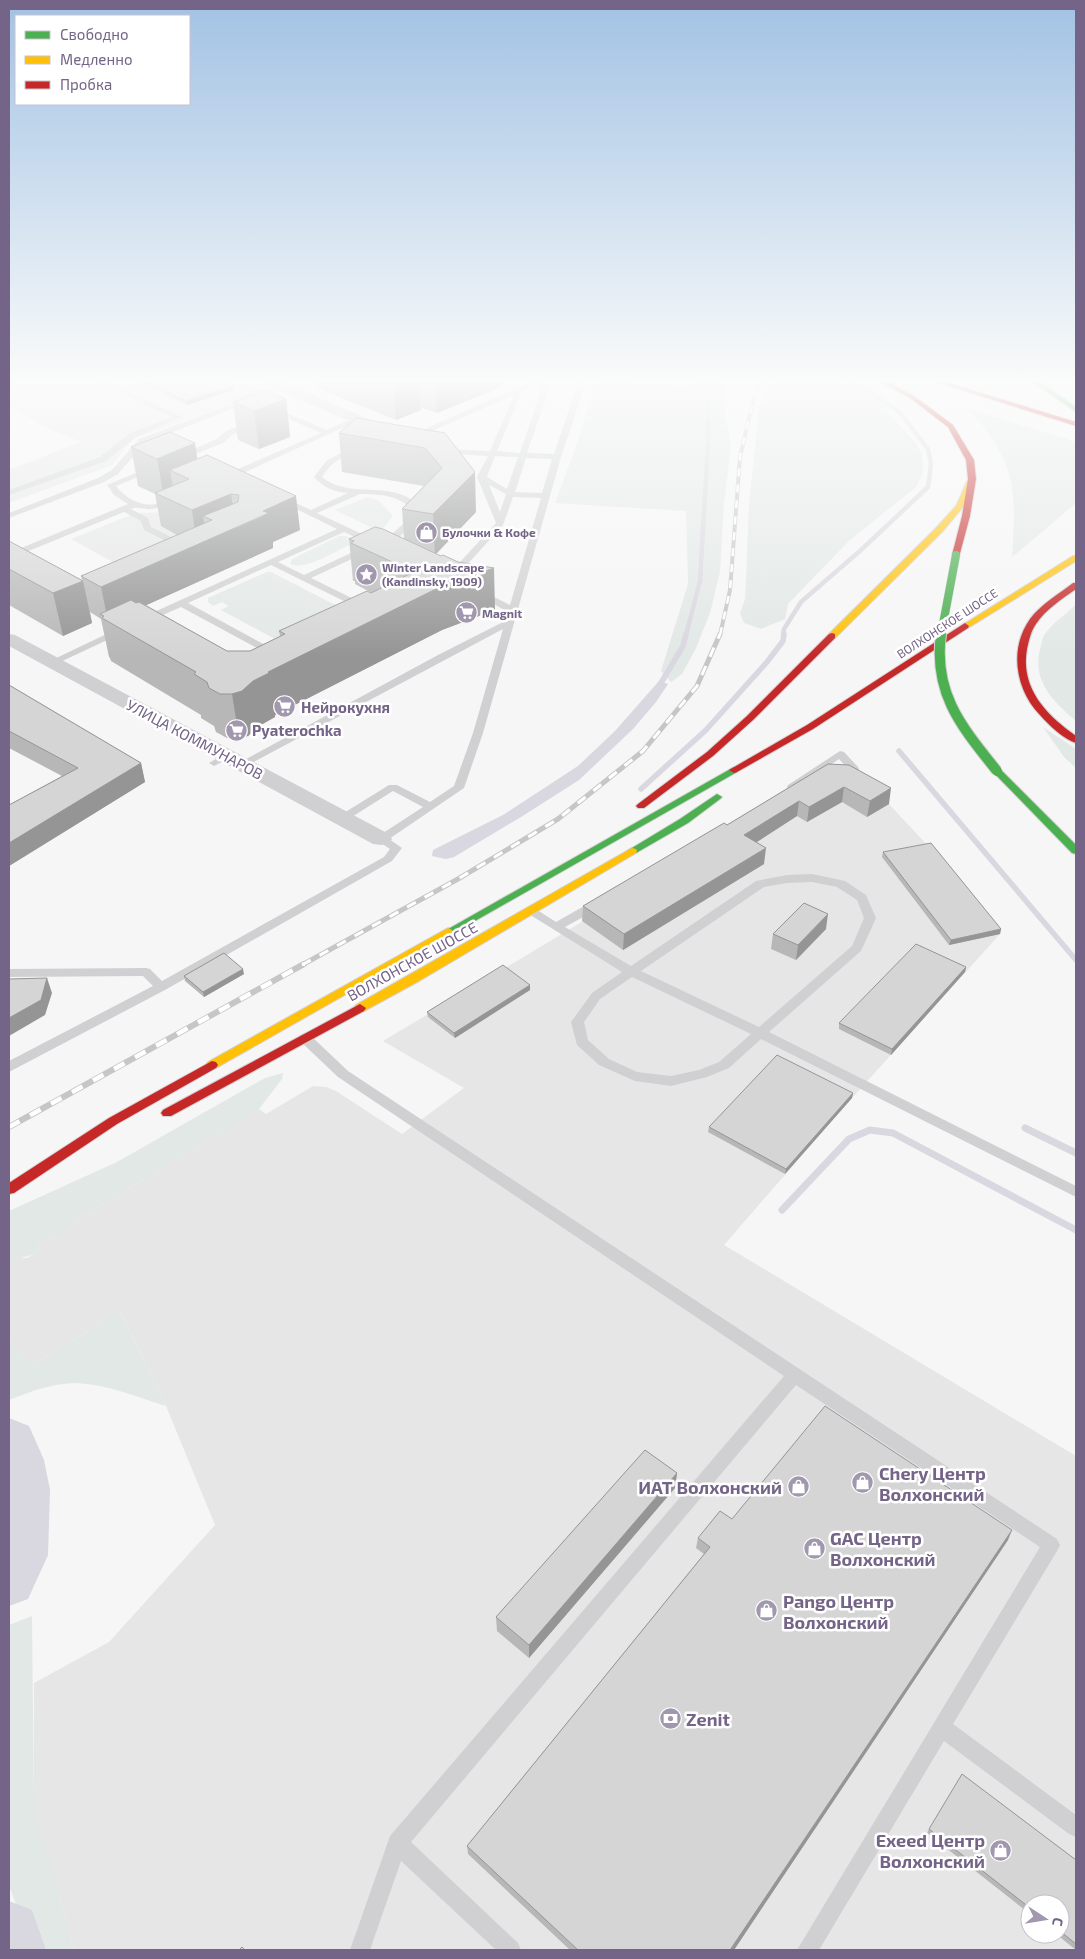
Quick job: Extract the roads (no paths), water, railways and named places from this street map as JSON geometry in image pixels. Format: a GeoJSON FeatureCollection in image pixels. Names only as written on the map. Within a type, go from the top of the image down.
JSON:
{"type":"FeatureCollection","features":[{"type":"Feature","properties":{"kind":"main road"},"geometry":{"type":"LineString","coordinates":[[971,473],[966,516],[944,613],[938,656],[945,692],[963,729],[997,771],[1076,851]]}},
{"type":"Feature","properties":{"kind":"main road"},"geometry":{"type":"LineString","coordinates":[[632,812],[710,754],[764,704],[939,530],[958,507],[972,479]]}},
{"type":"Feature","properties":{"kind":"main road","name":"ВОЛХОНСКОЕ ШОССЕ"},"geometry":{"type":"LineString","coordinates":[[153,1120],[513,896],[810,727],[996,606],[1076,558]]}},
{"type":"Feature","properties":{"kind":"main road"},"geometry":{"type":"LineString","coordinates":[[1042,595],[1076,578]]}},
{"type":"Feature","properties":{"kind":"main road"},"geometry":{"type":"LineString","coordinates":[[1076,585],[1032,623],[1020,650],[1020,677],[1028,698],[1038,710],[1062,732],[1076,740]]}},
{"type":"Feature","properties":{"kind":"main road","name":"ВОЛХОНСКОЕ ШОССЕ"},"geometry":{"type":"LineString","coordinates":[[833,712],[992,624]]}},
{"type":"Feature","properties":{"kind":"main road","name":"ВОЛХОНСКОЕ ШОССЕ"},"geometry":{"type":"LineString","coordinates":[[738,782],[810,727]]}},
{"type":"Feature","properties":{"kind":"main road","name":"ВОЛХОНСКОЕ ШОССЕ"},"geometry":{"type":"LineString","coordinates":[[9,1189],[113,1122],[297,1030],[415,978],[684,821],[723,793]]}},
{"type":"Feature","properties":{"kind":"main road"},"geometry":{"type":"LineString","coordinates":[[530,911],[524,902],[513,896],[616,823]]}},
{"type":"Feature","properties":{"kind":"main road","name":"ВОЛХОНСКОЕ ШОССЕ"},"geometry":{"type":"LineString","coordinates":[[9,1189],[77,1158]]}},
{"type":"Feature","properties":{"kind":"street","name":"УЛИЦА КОММУНАРОВ"},"geometry":{"type":"LineString","coordinates":[[9,639],[227,761],[343,818],[381,839]]}},
{"type":"Feature","properties":{"kind":"lane"},"geometry":{"type":"LineString","coordinates":[[9,493],[63,473]]}},
{"type":"Feature","properties":{"kind":"lane"},"geometry":{"type":"LineString","coordinates":[[9,516],[112,473]]}},
{"type":"Feature","properties":{"kind":"lane"},"geometry":{"type":"LineString","coordinates":[[110,485],[138,473]]}},
{"type":"Feature","properties":{"kind":"lane"},"geometry":{"type":"LineString","coordinates":[[234,473],[226,477],[239,480]]}},
{"type":"Feature","properties":{"kind":"lane"},"geometry":{"type":"LineString","coordinates":[[304,578],[381,546],[416,517],[417,508],[407,499],[391,493],[339,490],[318,477],[319,473]]}},
{"type":"Feature","properties":{"kind":"lane"},"geometry":{"type":"LineString","coordinates":[[458,583],[446,576],[500,523],[517,473]]}},
{"type":"Feature","properties":{"kind":"lane"},"geometry":{"type":"LineString","coordinates":[[9,1067],[161,987],[388,860],[396,848],[381,839],[459,788],[478,733],[552,473]]}},
{"type":"Feature","properties":{"kind":"lane"},"geometry":{"type":"LineString","coordinates":[[478,475],[511,494],[545,496]]}},
{"type":"Feature","properties":{"kind":"lane"},"geometry":{"type":"LineString","coordinates":[[478,475],[500,523]]}},
{"type":"Feature","properties":{"kind":"lane"},"geometry":{"type":"LineString","coordinates":[[100,480],[136,504],[147,508],[179,497]]}},
{"type":"Feature","properties":{"kind":"lane"},"geometry":{"type":"LineString","coordinates":[[311,513],[356,492]]}},
{"type":"Feature","properties":{"kind":"lane"},"geometry":{"type":"LineString","coordinates":[[275,496],[381,546]]}},
{"type":"Feature","properties":{"kind":"lane"},"geometry":{"type":"LineString","coordinates":[[17,556],[136,504]]}},
{"type":"Feature","properties":{"kind":"lane"},"geometry":{"type":"LineString","coordinates":[[124,509],[145,520],[147,528],[194,551],[185,554]]}},
{"type":"Feature","properties":{"kind":"lane"},"geometry":{"type":"LineString","coordinates":[[53,662],[143,623],[181,603],[344,529]]}},
{"type":"Feature","properties":{"kind":"lane"},"geometry":{"type":"LineString","coordinates":[[271,562],[364,608],[369,616]]}},
{"type":"Feature","properties":{"kind":"lane"},"geometry":{"type":"LineString","coordinates":[[476,592],[512,610]]}},
{"type":"Feature","properties":{"kind":"lane"},"geometry":{"type":"LineString","coordinates":[[181,603],[286,660],[277,664]]}},
{"type":"Feature","properties":{"kind":"lane"},"geometry":{"type":"LineString","coordinates":[[227,761],[508,623]]}},
{"type":"Feature","properties":{"kind":"lane"},"geometry":{"type":"LineString","coordinates":[[780,796],[840,754],[854,769]]}},
{"type":"Feature","properties":{"kind":"lane"},"geometry":{"type":"LineString","coordinates":[[343,818],[393,788],[431,807]]}},
{"type":"Feature","properties":{"kind":"lane"},"geometry":{"type":"LineString","coordinates":[[812,878],[841,884],[862,898],[870,918],[857,948],[760,1033],[724,1065],[694,1076],[671,1081],[635,1076],[604,1062],[582,1042],[577,1022],[596,996],[760,884],[787,879],[812,878]]}},
{"type":"Feature","properties":{"kind":"lane"},"geometry":{"type":"LineString","coordinates":[[556,928],[607,898]]}},
{"type":"Feature","properties":{"kind":"lane"},"geometry":{"type":"LineString","coordinates":[[530,911],[631,972],[760,1033],[1076,1192]]}},
{"type":"Feature","properties":{"kind":"lane"},"geometry":{"type":"LineString","coordinates":[[9,973],[146,972],[161,987]]}},
{"type":"Feature","properties":{"kind":"lane"},"geometry":{"type":"LineString","coordinates":[[297,1030],[343,1074],[1052,1545],[806,1950]]}},
{"type":"Feature","properties":{"kind":"lane"},"geometry":{"type":"LineString","coordinates":[[360,1950],[397,1843],[795,1375]]}},
{"type":"Feature","properties":{"kind":"lane"},"geometry":{"type":"LineString","coordinates":[[941,1727],[1076,1828]]}},
{"type":"Feature","properties":{"kind":"lane"},"geometry":{"type":"LineString","coordinates":[[397,1843],[511,1950]]}},
{"type":"Feature","properties":{"kind":"waterway"},"geometry":{"type":"LineString","coordinates":[[686,635],[700,581],[706,473]]}},
{"type":"Feature","properties":{"kind":"waterway"},"geometry":{"type":"LineString","coordinates":[[783,635],[784,629],[801,602],[861,550],[928,487],[930,473]]}},
{"type":"Feature","properties":{"kind":"waterway"},"geometry":{"type":"LineString","coordinates":[[658,688],[683,646],[686,634]]}},
{"type":"Feature","properties":{"kind":"waterway"},"geometry":{"type":"LineString","coordinates":[[641,789],[706,730],[767,662],[783,641],[784,634]]}},
{"type":"Feature","properties":{"kind":"waterway"},"geometry":{"type":"LineString","coordinates":[[899,751],[1076,960]]}},
{"type":"Feature","properties":{"kind":"waterway"},"geometry":{"type":"LineString","coordinates":[[1025,1128],[1076,1153]]}},
{"type":"Feature","properties":{"kind":"waterway"},"geometry":{"type":"LineString","coordinates":[[782,1210],[849,1139],[870,1130],[893,1133],[1076,1230]]}},
{"type":"Feature","properties":{"kind":"waterway"},"geometry":{"type":"LineString","coordinates":[[9,1441],[18,1460],[24,1490],[21,1555],[9,1580]]}},
{"type":"Feature","properties":{"kind":"waterway"},"geometry":{"type":"LineString","coordinates":[[9,1933],[14,1950]]}},
{"type":"Feature","properties":{"kind":"railway"},"geometry":{"type":"LineString","coordinates":[[720,635],[730,590],[739,473]]}},
{"type":"Feature","properties":{"kind":"railway"},"geometry":{"type":"LineString","coordinates":[[302,965],[458,879],[558,819],[643,751],[697,686],[720,634]]}},
{"type":"Feature","properties":{"kind":"railway"},"geometry":{"type":"LineString","coordinates":[[9,1127],[304,964]]}},
{"type":"Feature","properties":{"kind":"place","name":"Булочки & Кофе"},"geometry":{"type":"Point","coordinates":[426,532]}},
{"type":"Feature","properties":{"kind":"place","name":"Winter Landscape (Kandinsky, 1909)"},"geometry":{"type":"Point","coordinates":[366,574]}},
{"type":"Feature","properties":{"kind":"place","name":"Magnit"},"geometry":{"type":"Point","coordinates":[466,613]}},
{"type":"Feature","properties":{"kind":"place","name":"Нейрокухня"},"geometry":{"type":"Point","coordinates":[285,707]}},
{"type":"Feature","properties":{"kind":"place","name":"Pyaterochka"},"geometry":{"type":"Point","coordinates":[236,730]}},
{"type":"Feature","properties":{"kind":"place","name":"Chery Центр Волхонский"},"geometry":{"type":"Point","coordinates":[863,1483]}},
{"type":"Feature","properties":{"kind":"place","name":"ИАТ Волхонский"},"geometry":{"type":"Point","coordinates":[798,1487]}},
{"type":"Feature","properties":{"kind":"place","name":"GAC Центр Волхонский"},"geometry":{"type":"Point","coordinates":[814,1548]}},
{"type":"Feature","properties":{"kind":"place","name":"Pango Центр Волхонский"},"geometry":{"type":"Point","coordinates":[767,1611]}},
{"type":"Feature","properties":{"kind":"place","name":"Zenit"},"geometry":{"type":"Point","coordinates":[670,1719]}},
{"type":"Feature","properties":{"kind":"place","name":"Exeed Центр Волхонский"},"geometry":{"type":"Point","coordinates":[1001,1850]}}]}
